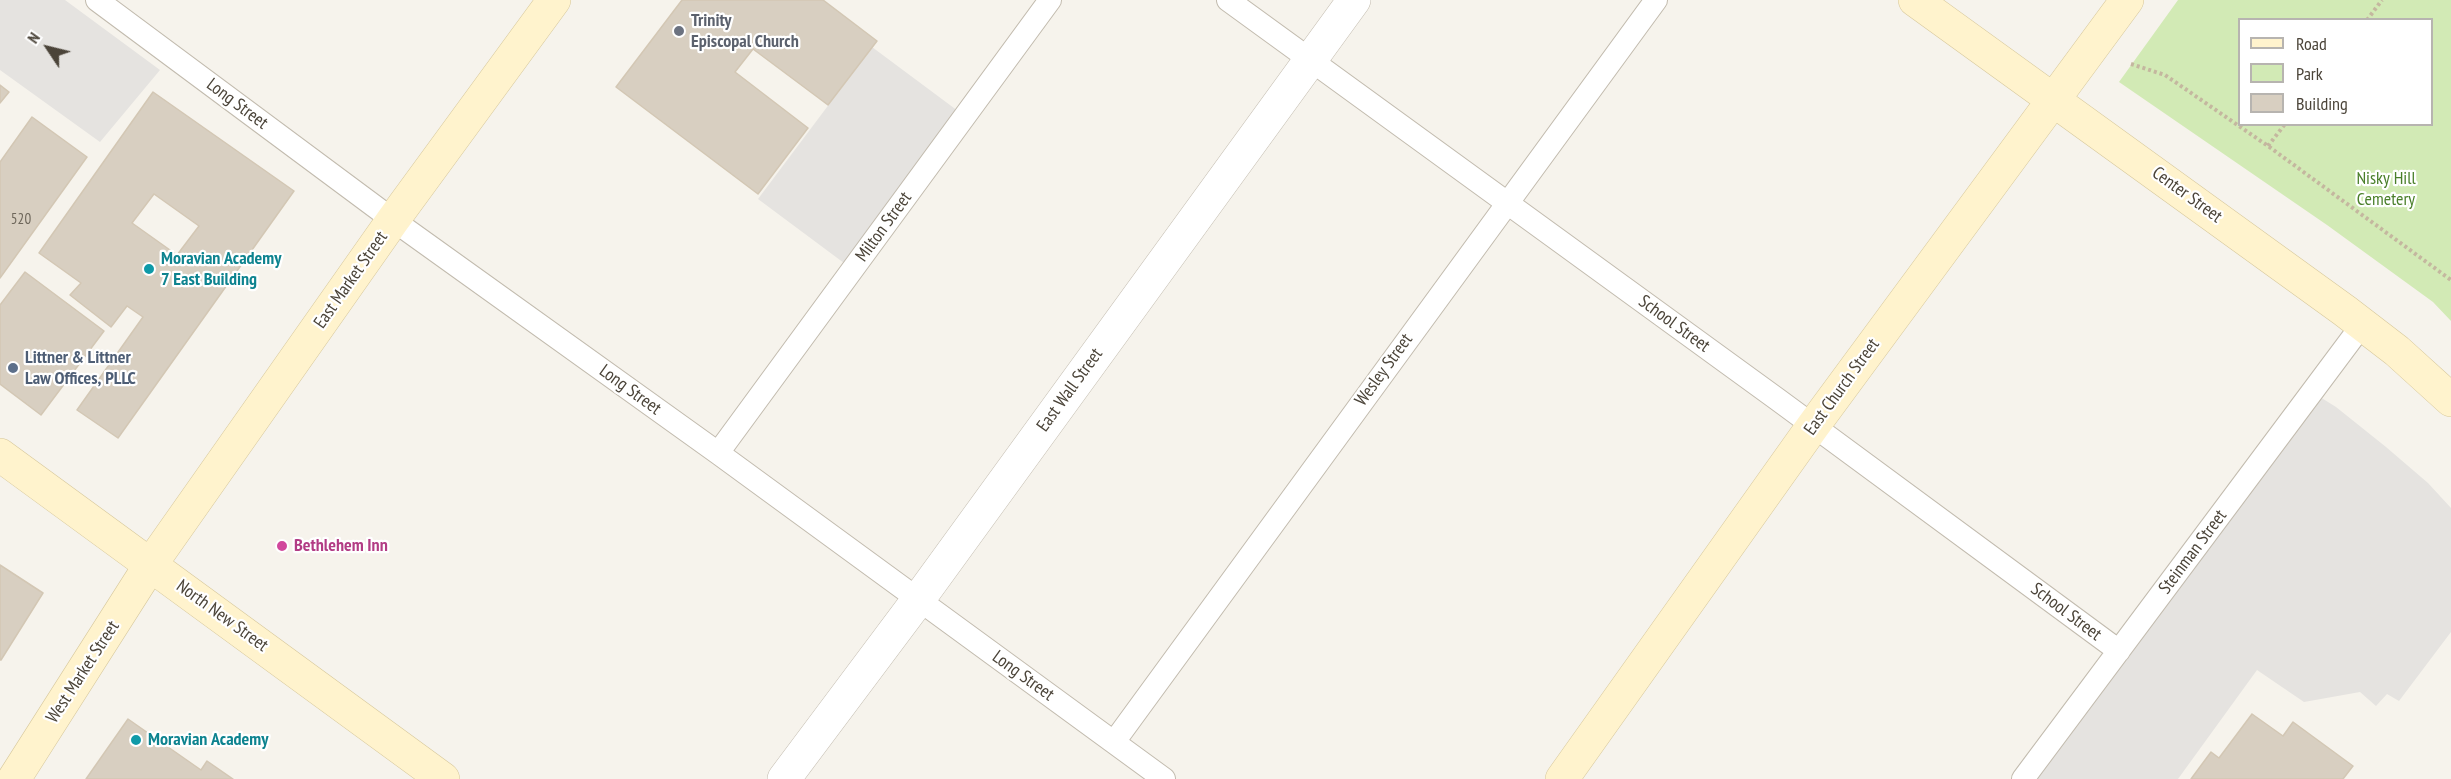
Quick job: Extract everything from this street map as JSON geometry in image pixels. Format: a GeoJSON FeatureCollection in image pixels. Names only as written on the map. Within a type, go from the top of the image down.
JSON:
{"type":"FeatureCollection","features":[{"type":"Feature","properties":{"kind":"street","name":"East Market Street"},"geometry":{"type":"LineString","coordinates":[[151,564],[393,220],[554,0]]}},
{"type":"Feature","properties":{"kind":"street","name":"East Wall Street"},"geometry":{"type":"LineString","coordinates":[[784,779],[918,600],[1354,0]]}},
{"type":"Feature","properties":{"kind":"street","name":"Center Street"},"geometry":{"type":"LineString","coordinates":[[1915,0],[2397,351],[2451,400]]}},
{"type":"Feature","properties":{"kind":"street","name":"East Church Street"},"geometry":{"type":"LineString","coordinates":[[1562,779],[1813,426],[2127,0]]}},
{"type":"Feature","properties":{"kind":"street","name":"North New Street"},"geometry":{"type":"LineString","coordinates":[[0,456],[443,779]]}},
{"type":"Feature","properties":{"kind":"street","name":"West Market Street"},"geometry":{"type":"LineString","coordinates":[[14,779],[151,564]]}},
{"type":"Feature","properties":{"kind":"lane","name":"Long Street"},"geometry":{"type":"LineString","coordinates":[[97,0],[393,220],[718,453],[1164,779]]}},
{"type":"Feature","properties":{"kind":"lane","name":"Milton Street"},"geometry":{"type":"LineString","coordinates":[[718,453],[1050,0]]}},
{"type":"Feature","properties":{"kind":"lane","name":"School Street"},"geometry":{"type":"LineString","coordinates":[[1228,0],[2119,651]]}},
{"type":"Feature","properties":{"kind":"lane","name":"Wesley Street"},"geometry":{"type":"LineString","coordinates":[[1114,742],[1656,0]]}},
{"type":"Feature","properties":{"kind":"lane","name":"Steinman Street"},"geometry":{"type":"LineString","coordinates":[[2023,779],[2362,325]]}},
{"type":"Feature","properties":{"kind":"path"},"geometry":{"type":"LineString","coordinates":[[2368,18],[2382,0]]}},
{"type":"Feature","properties":{"kind":"path"},"geometry":{"type":"LineString","coordinates":[[2131,64],[2165,75],[2238,125]]}},
{"type":"Feature","properties":{"kind":"path"},"geometry":{"type":"LineString","coordinates":[[2239,126],[2451,280]]}},
{"type":"Feature","properties":{"kind":"path"},"geometry":{"type":"LineString","coordinates":[[2268,146],[2283,126]]}},
{"type":"Feature","properties":{"kind":"green space","name":"Nisky Hill Cemetery"},"geometry":{"type":"Polygon","coordinates":[[[2178,0],[2451,0],[2451,321],[2433,302],[2327,225],[2119,82],[2178,0]]]}},
{"type":"Feature","properties":{"kind":"shaded area"},"geometry":{"type":"Polygon","coordinates":[[[0,0],[65,0],[160,70],[100,142],[0,70],[0,0]]]}},
{"type":"Feature","properties":{"kind":"shaded area"},"geometry":{"type":"Polygon","coordinates":[[[872,47],[962,114],[848,266],[758,199],[872,47]]]}},
{"type":"Feature","properties":{"kind":"shaded area"},"geometry":{"type":"Polygon","coordinates":[[[2320,397],[2386,447],[2428,483],[2451,508],[2451,632],[2399,701],[2387,694],[2376,706],[2360,692],[2304,702],[2257,670],[2178,779],[2030,779],[2320,397]]]}},
{"type":"Feature","properties":{"kind":"building"},"geometry":{"type":"Polygon","coordinates":[[[682,0],[823,0],[877,41],[828,105],[753,49],[735,72],[808,128],[758,194],[616,87],[682,0]]]}},
{"type":"Feature","properties":{"kind":"building"},"geometry":{"type":"Polygon","coordinates":[[[0,85],[9,92],[0,103],[0,85]]]}},
{"type":"Feature","properties":{"kind":"building","name":"Moravian Academy 7 East Building"},"geometry":{"type":"Polygon","coordinates":[[[153,92],[294,191],[118,438],[77,410],[143,317],[127,306],[111,327],[70,295],[81,283],[39,253],[153,92]],[[154,194],[132,223],[177,255],[199,226],[154,194]]]}},
{"type":"Feature","properties":{"kind":"building"},"geometry":{"type":"Polygon","coordinates":[[[32,117],[87,157],[0,278],[0,162],[32,117]]]}},
{"type":"Feature","properties":{"kind":"building"},"geometry":{"type":"Polygon","coordinates":[[[25,272],[104,331],[41,415],[0,384],[0,305],[25,272]]]}},
{"type":"Feature","properties":{"kind":"building"},"geometry":{"type":"Polygon","coordinates":[[[0,565],[43,593],[1,660],[0,660],[0,565]]]}},
{"type":"Feature","properties":{"kind":"building"},"geometry":{"type":"Polygon","coordinates":[[[2252,714],[2283,736],[2293,722],[2353,766],[2343,779],[2191,779],[2211,752],[2219,758],[2252,714]]]}},
{"type":"Feature","properties":{"kind":"building","name":"Moravian Academy"},"geometry":{"type":"Polygon","coordinates":[[[128,719],[201,770],[207,761],[233,779],[86,779],[128,719]]]}},
{"type":"Feature","properties":{"kind":"place","name":"Trinity Episcopal Church"},"geometry":{"type":"Point","coordinates":[679,31]}},
{"type":"Feature","properties":{"kind":"place","name":"Moravian Academy 7 East Building"},"geometry":{"type":"Point","coordinates":[149,269]}},
{"type":"Feature","properties":{"kind":"place","name":"Littner & Littner Law Offices, PLLC"},"geometry":{"type":"Point","coordinates":[13,368]}},
{"type":"Feature","properties":{"kind":"place","name":"Bethlehem Inn"},"geometry":{"type":"Point","coordinates":[282,546]}},
{"type":"Feature","properties":{"kind":"place","name":"Moravian Academy"},"geometry":{"type":"Point","coordinates":[136,740]}}]}
